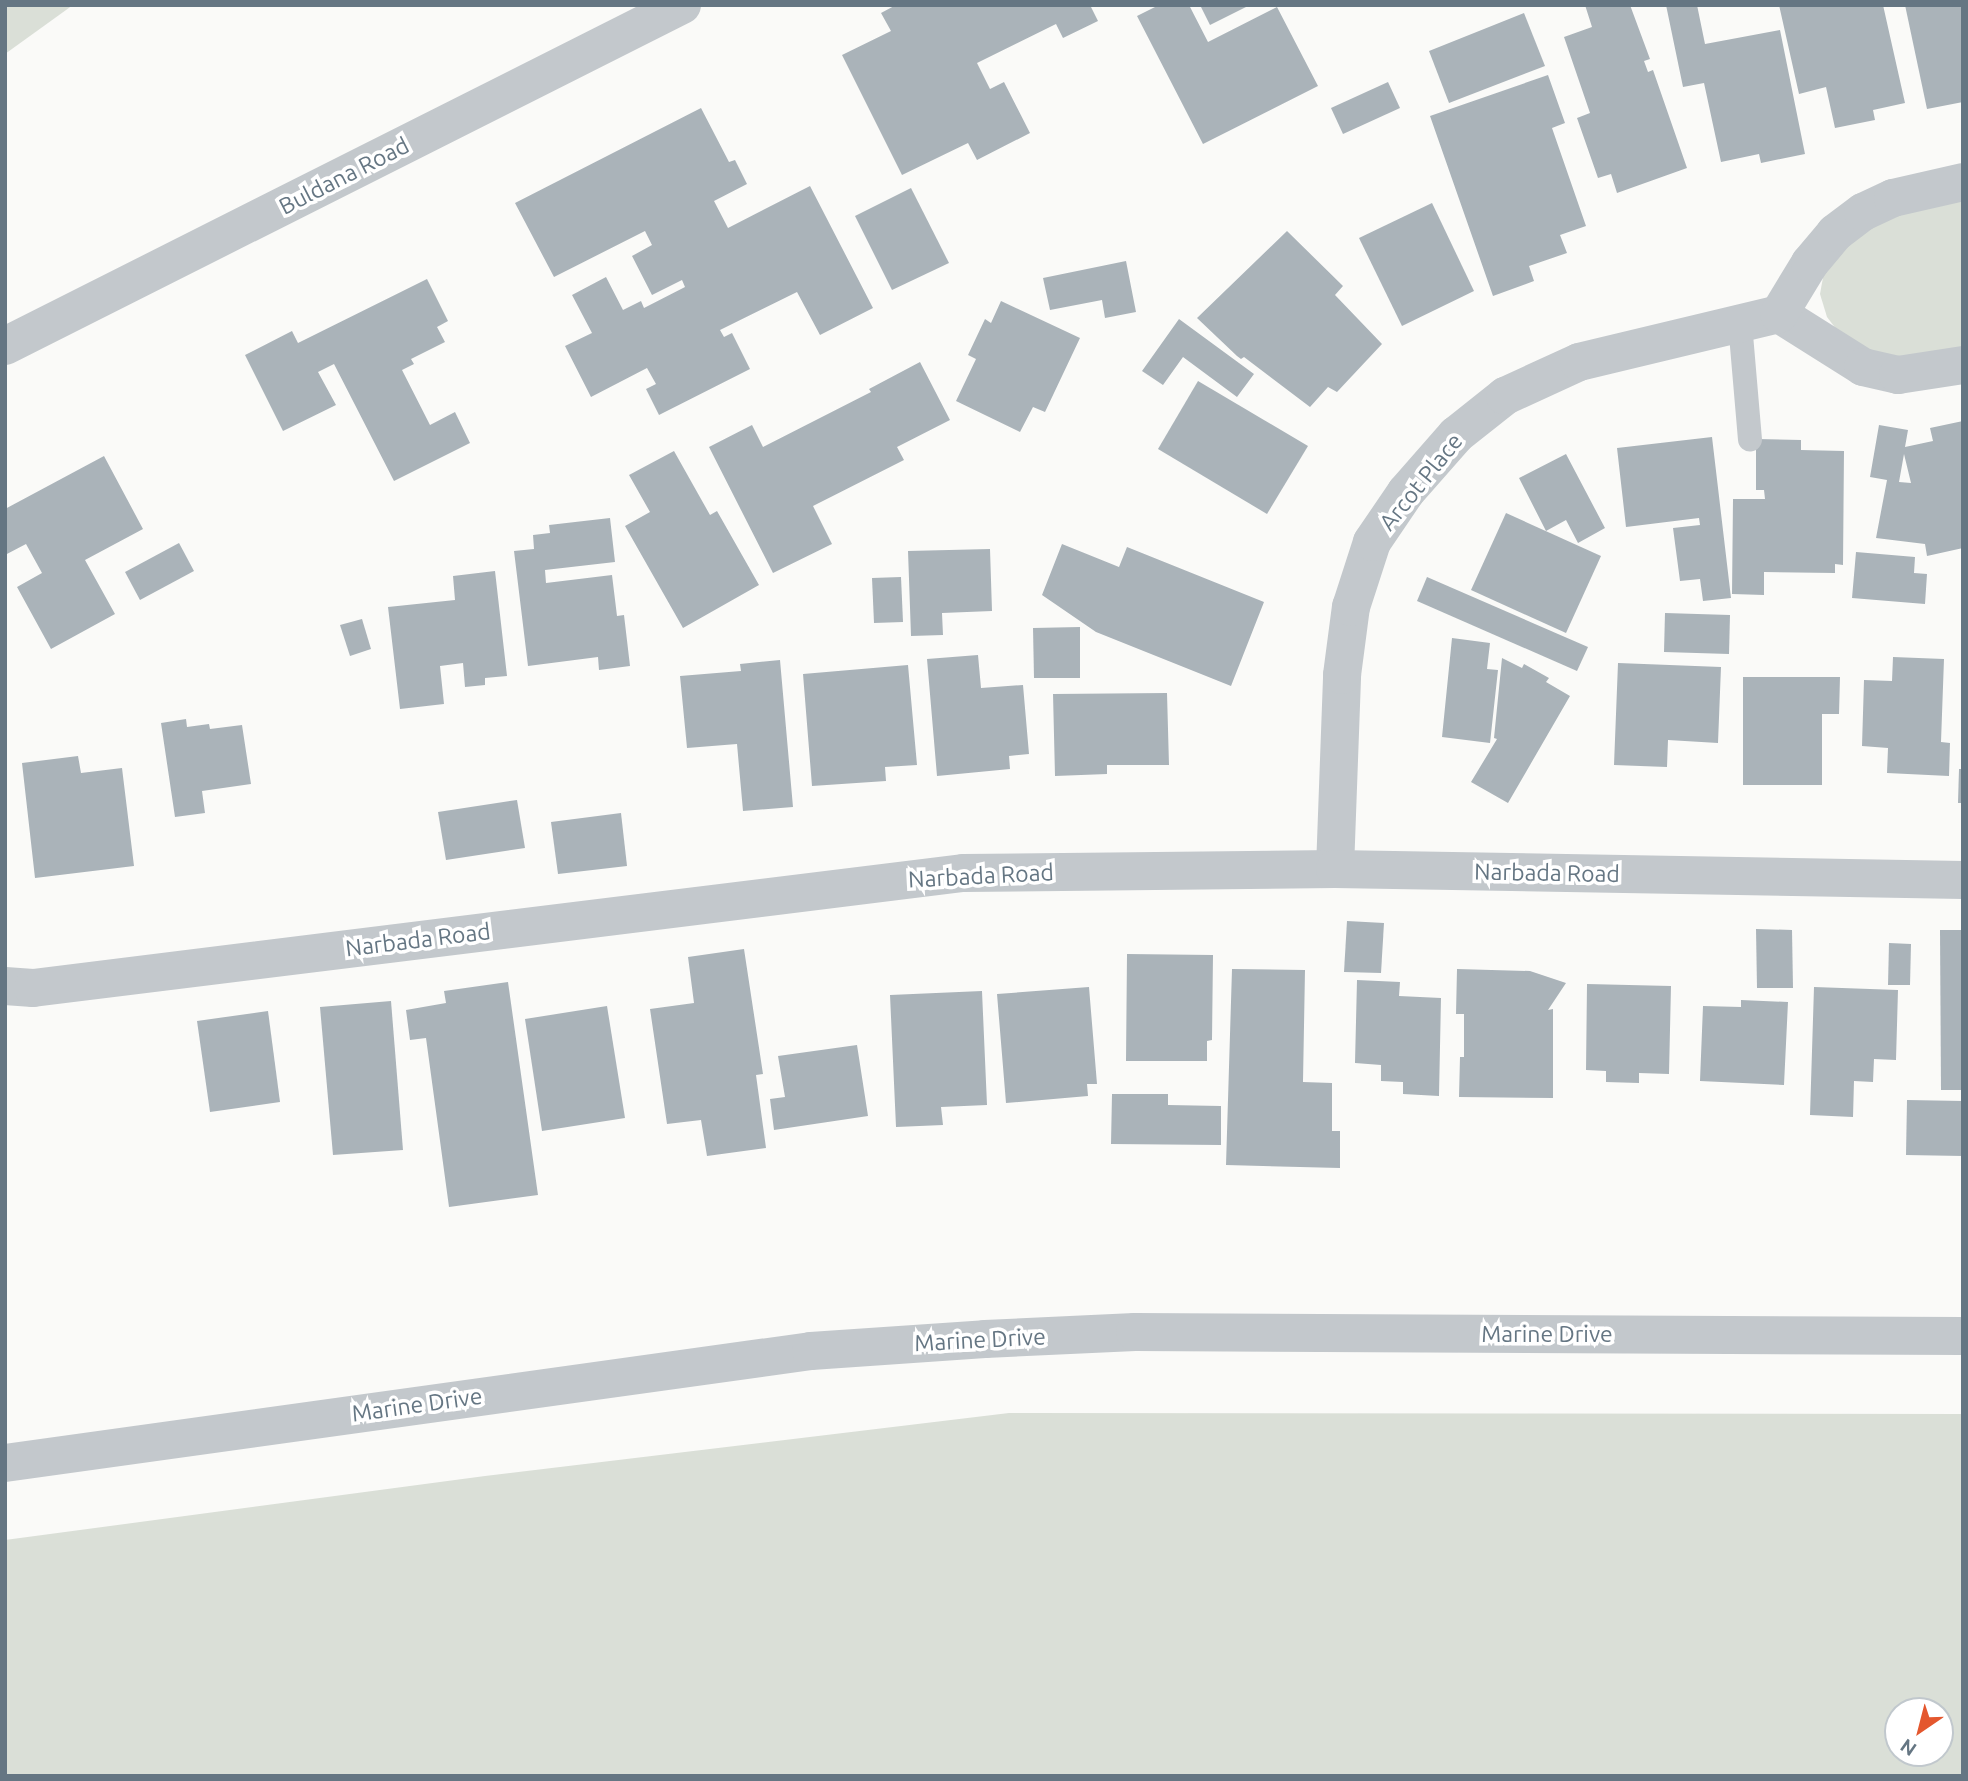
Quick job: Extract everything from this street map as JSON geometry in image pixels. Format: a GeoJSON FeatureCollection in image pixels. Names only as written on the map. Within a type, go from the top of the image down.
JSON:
{"type":"FeatureCollection","features":[{"type":"Feature","properties":{"kind":"street","name":"Buldana Road"},"geometry":{"type":"LineString","coordinates":[[5,346],[682,5]]}},
{"type":"Feature","properties":{"kind":"street"},"geometry":{"type":"LineString","coordinates":[[1963,182],[1893,198],[1863,212],[1835,233],[1810,263],[1779,314],[1863,367],[1898,375],[1963,365]]}},
{"type":"Feature","properties":{"kind":"street","name":"Arcot Place"},"geometry":{"type":"LineString","coordinates":[[1335,869],[1342,675],[1351,607],[1372,542],[1406,492],[1456,435],[1505,396],[1579,362],[1779,314]]}},
{"type":"Feature","properties":{"kind":"street","name":"Narbada Road"},"geometry":{"type":"LineString","coordinates":[[5,986],[33,988],[812,889],[963,873],[1335,869],[1963,880]]}},
{"type":"Feature","properties":{"kind":"street","name":"Marine Drive"},"geometry":{"type":"LineString","coordinates":[[5,1463],[810,1351],[985,1339],[1135,1332],[1963,1336]]}},
{"type":"Feature","properties":{"kind":"lane"},"geometry":{"type":"LineString","coordinates":[[1740,323],[1750,440]]}},
{"type":"Feature","properties":{"kind":"shaded area"},"geometry":{"type":"Polygon","coordinates":[[[5,5],[73,5],[5,54],[5,5]]]}},
{"type":"Feature","properties":{"kind":"shaded area"},"geometry":{"type":"Polygon","coordinates":[[[1963,195],[1963,348],[1899,358],[1862,350],[1843,338],[1827,317],[1820,294],[1824,272],[1870,221],[1963,195]]]}},
{"type":"Feature","properties":{"kind":"shaded area"},"geometry":{"type":"Polygon","coordinates":[[[1009,1413],[1963,1414],[1963,1774],[5,1776],[5,1540],[485,1476],[1009,1413]]]}},
{"type":"Feature","properties":{"kind":"building"},"geometry":{"type":"Polygon","coordinates":[[[896,5],[1090,5],[1098,21],[1063,38],[1056,24],[977,63],[990,89],[1004,82],[1030,133],[977,160],[968,143],[902,175],[842,55],[891,31],[881,13],[896,5]]]}},
{"type":"Feature","properties":{"kind":"building"},"geometry":{"type":"Polygon","coordinates":[[[1159,5],[1189,5],[1208,42],[1277,7],[1318,86],[1203,144],[1137,16],[1159,5]]]}},
{"type":"Feature","properties":{"kind":"building"},"geometry":{"type":"Polygon","coordinates":[[[1200,5],[1250,5],[1210,25],[1200,5]]]}},
{"type":"Feature","properties":{"kind":"building"},"geometry":{"type":"Polygon","coordinates":[[[1585,5],[1630,5],[1650,59],[1644,61],[1648,72],[1653,70],[1687,168],[1617,193],[1611,174],[1598,178],[1577,118],[1590,113],[1564,37],[1592,27],[1585,5]]]}},
{"type":"Feature","properties":{"kind":"building"},"geometry":{"type":"Polygon","coordinates":[[[1666,5],[1697,5],[1705,44],[1780,30],[1805,154],[1761,163],[1759,154],[1721,162],[1704,83],[1683,87],[1666,5]]]}},
{"type":"Feature","properties":{"kind":"building"},"geometry":{"type":"Polygon","coordinates":[[[1779,5],[1883,5],[1905,103],[1873,110],[1875,120],[1835,128],[1826,87],[1799,94],[1779,5]]]}},
{"type":"Feature","properties":{"kind":"building"},"geometry":{"type":"Polygon","coordinates":[[[1905,5],[1963,5],[1963,102],[1927,109],[1905,5]]]}},
{"type":"Feature","properties":{"kind":"building"},"geometry":{"type":"Polygon","coordinates":[[[1524,13],[1545,66],[1449,103],[1429,51],[1524,13]]]}},
{"type":"Feature","properties":{"kind":"building"},"geometry":{"type":"Polygon","coordinates":[[[1548,75],[1565,123],[1552,128],[1586,226],[1560,235],[1567,253],[1529,266],[1534,281],[1493,296],[1430,116],[1548,75]]]}},
{"type":"Feature","properties":{"kind":"building"},"geometry":{"type":"Polygon","coordinates":[[[1388,82],[1400,108],[1343,134],[1331,108],[1388,82]]]}},
{"type":"Feature","properties":{"kind":"building"},"geometry":{"type":"Polygon","coordinates":[[[701,108],[729,162],[735,160],[747,184],[714,201],[728,228],[810,186],[873,308],[820,335],[797,292],[720,330],[724,337],[732,333],[750,369],[659,415],[646,389],[656,384],[647,368],[591,397],[565,346],[592,333],[572,295],[606,277],[623,310],[641,301],[644,308],[685,287],[682,280],[652,295],[632,256],[652,245],[645,231],[554,277],[515,203],[701,108]]]}},
{"type":"Feature","properties":{"kind":"building"},"geometry":{"type":"Polygon","coordinates":[[[911,188],[949,263],[892,290],[855,216],[911,188]]]}},
{"type":"Feature","properties":{"kind":"building"},"geometry":{"type":"Polygon","coordinates":[[[1432,203],[1474,291],[1402,326],[1359,238],[1432,203]]]}},
{"type":"Feature","properties":{"kind":"building"},"geometry":{"type":"Polygon","coordinates":[[[1287,231],[1343,286],[1335,295],[1382,344],[1337,392],[1328,387],[1310,407],[1244,357],[1241,359],[1237,356],[1197,318],[1287,231]]]}},
{"type":"Feature","properties":{"kind":"building"},"geometry":{"type":"Polygon","coordinates":[[[1126,261],[1136,312],[1105,318],[1102,300],[1050,310],[1043,278],[1126,261]]]}},
{"type":"Feature","properties":{"kind":"building"},"geometry":{"type":"Polygon","coordinates":[[[427,279],[448,321],[437,327],[445,342],[411,359],[414,364],[402,370],[430,425],[455,412],[470,443],[394,481],[334,364],[318,372],[336,405],[283,431],[245,355],[292,331],[298,343],[427,279]]]}},
{"type":"Feature","properties":{"kind":"building"},"geometry":{"type":"Polygon","coordinates":[[[1001,301],[1080,338],[1045,412],[1033,407],[1020,432],[956,401],[976,359],[968,355],[985,319],[991,323],[1001,301]]]}},
{"type":"Feature","properties":{"kind":"building"},"geometry":{"type":"Polygon","coordinates":[[[1179,319],[1254,374],[1237,397],[1183,357],[1163,385],[1142,371],[1179,319]]]}},
{"type":"Feature","properties":{"kind":"building"},"geometry":{"type":"Polygon","coordinates":[[[920,362],[950,420],[897,447],[904,460],[813,506],[832,544],[773,573],[709,447],[752,425],[763,447],[871,392],[869,389],[920,362]]]}},
{"type":"Feature","properties":{"kind":"building"},"geometry":{"type":"Polygon","coordinates":[[[1198,381],[1308,446],[1267,514],[1158,449],[1198,381]]]}},
{"type":"Feature","properties":{"kind":"building"},"geometry":{"type":"Polygon","coordinates":[[[1963,421],[1963,548],[1927,556],[1925,544],[1876,538],[1887,480],[1870,477],[1879,425],[1908,430],[1905,447],[1933,441],[1930,428],[1963,421]],[[1904,454],[1899,482],[1911,483],[1904,454]]]}},
{"type":"Feature","properties":{"kind":"building"},"geometry":{"type":"Polygon","coordinates":[[[1712,437],[1731,598],[1703,601],[1700,579],[1680,581],[1673,528],[1700,525],[1699,518],[1626,527],[1617,448],[1712,437]]]}},
{"type":"Feature","properties":{"kind":"building"},"geometry":{"type":"Polygon","coordinates":[[[1756,439],[1801,440],[1801,450],[1844,451],[1843,565],[1835,564],[1835,573],[1764,572],[1764,595],[1732,594],[1733,499],[1765,499],[1764,490],[1756,490],[1756,439]]]}},
{"type":"Feature","properties":{"kind":"building"},"geometry":{"type":"Polygon","coordinates":[[[674,451],[710,515],[717,511],[759,585],[683,628],[625,526],[650,512],[629,475],[674,451]]]}},
{"type":"Feature","properties":{"kind":"building"},"geometry":{"type":"Polygon","coordinates":[[[1566,454],[1605,528],[1578,543],[1566,520],[1546,531],[1519,478],[1566,454]]]}},
{"type":"Feature","properties":{"kind":"building"},"geometry":{"type":"Polygon","coordinates":[[[104,456],[143,529],[85,560],[115,614],[51,649],[17,587],[42,573],[26,544],[5,555],[5,509],[104,456]]]}},
{"type":"Feature","properties":{"kind":"building"},"geometry":{"type":"Polygon","coordinates":[[[1506,513],[1601,556],[1566,633],[1471,590],[1506,513]]]}},
{"type":"Feature","properties":{"kind":"building"},"geometry":{"type":"Polygon","coordinates":[[[610,518],[615,562],[545,570],[546,583],[612,575],[617,616],[624,615],[630,666],[599,670],[598,657],[528,666],[514,551],[534,549],[533,535],[550,533],[549,525],[610,518]]]}},
{"type":"Feature","properties":{"kind":"building"},"geometry":{"type":"Polygon","coordinates":[[[179,543],[194,571],[140,600],[125,572],[179,543]]]}},
{"type":"Feature","properties":{"kind":"building"},"geometry":{"type":"Polygon","coordinates":[[[1062,544],[1119,567],[1127,547],[1264,602],[1231,686],[1096,632],[1042,595],[1062,544]]]}},
{"type":"Feature","properties":{"kind":"building"},"geometry":{"type":"Polygon","coordinates":[[[990,549],[992,611],[942,613],[943,635],[911,636],[908,551],[990,549]]]}},
{"type":"Feature","properties":{"kind":"building"},"geometry":{"type":"Polygon","coordinates":[[[1856,552],[1915,557],[1914,573],[1927,574],[1925,604],[1852,598],[1856,552]]]}},
{"type":"Feature","properties":{"kind":"building"},"geometry":{"type":"Polygon","coordinates":[[[495,571],[507,676],[485,678],[485,685],[465,687],[463,663],[440,666],[444,704],[400,709],[388,607],[455,600],[453,576],[495,571]]]}},
{"type":"Feature","properties":{"kind":"building"},"geometry":{"type":"Polygon","coordinates":[[[901,577],[903,622],[874,623],[872,578],[901,577]]]}},
{"type":"Feature","properties":{"kind":"building"},"geometry":{"type":"Polygon","coordinates":[[[1427,577],[1588,647],[1577,671],[1417,601],[1427,577]]]}},
{"type":"Feature","properties":{"kind":"building"},"geometry":{"type":"Polygon","coordinates":[[[1665,613],[1730,615],[1729,654],[1664,652],[1665,613]]]}},
{"type":"Feature","properties":{"kind":"building"},"geometry":{"type":"Polygon","coordinates":[[[362,619],[371,649],[350,656],[340,625],[362,619]]]}},
{"type":"Feature","properties":{"kind":"building"},"geometry":{"type":"Polygon","coordinates":[[[1080,627],[1080,678],[1034,678],[1033,628],[1080,627]]]}},
{"type":"Feature","properties":{"kind":"building"},"geometry":{"type":"Polygon","coordinates":[[[1452,638],[1490,643],[1487,669],[1498,670],[1490,743],[1442,737],[1452,638]]]}},
{"type":"Feature","properties":{"kind":"building"},"geometry":{"type":"Polygon","coordinates":[[[978,655],[981,688],[1023,685],[1029,754],[1009,756],[1010,769],[937,776],[927,659],[978,655]]]}},
{"type":"Feature","properties":{"kind":"building"},"geometry":{"type":"Polygon","coordinates":[[[1893,657],[1944,659],[1941,742],[1950,743],[1949,776],[1887,773],[1888,748],[1862,746],[1864,680],[1892,681],[1893,657]]]}},
{"type":"Feature","properties":{"kind":"building"},"geometry":{"type":"Polygon","coordinates":[[[1502,658],[1522,668],[1524,664],[1549,678],[1546,682],[1570,696],[1508,803],[1471,782],[1497,739],[1494,738],[1502,658]]]}},
{"type":"Feature","properties":{"kind":"building"},"geometry":{"type":"Polygon","coordinates":[[[780,660],[793,807],[743,811],[737,744],[687,748],[680,676],[741,671],[740,664],[780,660]]]}},
{"type":"Feature","properties":{"kind":"building"},"geometry":{"type":"Polygon","coordinates":[[[1618,663],[1721,667],[1718,743],[1668,740],[1667,767],[1614,765],[1618,663]]]}},
{"type":"Feature","properties":{"kind":"building"},"geometry":{"type":"Polygon","coordinates":[[[908,665],[917,765],[885,767],[886,781],[812,786],[803,674],[908,665]]]}},
{"type":"Feature","properties":{"kind":"building"},"geometry":{"type":"Polygon","coordinates":[[[1743,677],[1840,677],[1839,714],[1822,714],[1822,785],[1743,785],[1743,677]]]}},
{"type":"Feature","properties":{"kind":"building"},"geometry":{"type":"Polygon","coordinates":[[[1167,693],[1169,765],[1107,765],[1107,774],[1055,776],[1053,694],[1167,693]]]}},
{"type":"Feature","properties":{"kind":"building"},"geometry":{"type":"Polygon","coordinates":[[[186,719],[187,727],[209,724],[210,729],[242,725],[251,784],[202,791],[205,813],[175,817],[161,723],[186,719]]]}},
{"type":"Feature","properties":{"kind":"building"},"geometry":{"type":"Polygon","coordinates":[[[78,756],[81,773],[122,768],[134,866],[35,878],[22,763],[78,756]]]}},
{"type":"Feature","properties":{"kind":"building"},"geometry":{"type":"Polygon","coordinates":[[[1959,769],[1963,769],[1963,803],[1958,803],[1959,769]]]}},
{"type":"Feature","properties":{"kind":"building"},"geometry":{"type":"Polygon","coordinates":[[[517,800],[525,848],[446,860],[438,812],[517,800]]]}},
{"type":"Feature","properties":{"kind":"building"},"geometry":{"type":"Polygon","coordinates":[[[621,813],[627,866],[558,874],[551,822],[621,813]]]}},
{"type":"Feature","properties":{"kind":"building"},"geometry":{"type":"Polygon","coordinates":[[[1347,921],[1384,923],[1381,973],[1344,972],[1347,921]]]}},
{"type":"Feature","properties":{"kind":"building"},"geometry":{"type":"Polygon","coordinates":[[[1756,929],[1792,930],[1793,988],[1757,988],[1756,929]]]}},
{"type":"Feature","properties":{"kind":"building"},"geometry":{"type":"Polygon","coordinates":[[[1940,930],[1963,930],[1963,1090],[1941,1090],[1940,930]]]}},
{"type":"Feature","properties":{"kind":"building"},"geometry":{"type":"Polygon","coordinates":[[[1889,943],[1911,944],[1910,985],[1888,985],[1889,943]]]}},
{"type":"Feature","properties":{"kind":"building"},"geometry":{"type":"Polygon","coordinates":[[[744,949],[763,1074],[756,1075],[766,1148],[707,1156],[701,1120],[667,1124],[650,1009],[694,1003],[688,957],[744,949]]]}},
{"type":"Feature","properties":{"kind":"building"},"geometry":{"type":"Polygon","coordinates":[[[1127,954],[1213,955],[1212,1040],[1207,1041],[1207,1061],[1126,1061],[1127,954]]]}},
{"type":"Feature","properties":{"kind":"building"},"geometry":{"type":"Polygon","coordinates":[[[1232,969],[1305,970],[1303,1082],[1332,1083],[1332,1131],[1340,1131],[1340,1168],[1226,1165],[1232,969]]]}},
{"type":"Feature","properties":{"kind":"building"},"geometry":{"type":"Polygon","coordinates":[[[1457,969],[1530,971],[1566,983],[1548,1010],[1553,1009],[1553,1098],[1459,1097],[1460,1057],[1464,1057],[1464,1014],[1456,1014],[1457,969]]]}},
{"type":"Feature","properties":{"kind":"building"},"geometry":{"type":"Polygon","coordinates":[[[1357,980],[1400,982],[1399,996],[1441,998],[1439,1096],[1403,1094],[1403,1082],[1381,1081],[1381,1065],[1355,1063],[1357,980]]]}},
{"type":"Feature","properties":{"kind":"building"},"geometry":{"type":"Polygon","coordinates":[[[508,982],[538,1195],[449,1207],[426,1038],[410,1040],[406,1010],[446,1003],[444,991],[508,982]]]}},
{"type":"Feature","properties":{"kind":"building"},"geometry":{"type":"Polygon","coordinates":[[[1587,984],[1671,986],[1669,1074],[1639,1073],[1639,1083],[1606,1082],[1606,1071],[1586,1070],[1587,984]]]}},
{"type":"Feature","properties":{"kind":"building"},"geometry":{"type":"Polygon","coordinates":[[[1089,987],[1097,1084],[1087,1084],[1088,1096],[1006,1103],[997,994],[1089,987]]]}},
{"type":"Feature","properties":{"kind":"building"},"geometry":{"type":"Polygon","coordinates":[[[1814,987],[1898,990],[1896,1060],[1874,1059],[1873,1082],[1854,1081],[1853,1117],[1810,1115],[1814,987]]]}},
{"type":"Feature","properties":{"kind":"building"},"geometry":{"type":"Polygon","coordinates":[[[982,991],[987,1105],[941,1107],[943,1125],[896,1127],[890,995],[982,991]]]}},
{"type":"Feature","properties":{"kind":"building"},"geometry":{"type":"Polygon","coordinates":[[[1741,1000],[1788,1002],[1784,1085],[1700,1081],[1703,1006],[1741,1007],[1741,1000]]]}},
{"type":"Feature","properties":{"kind":"building"},"geometry":{"type":"Polygon","coordinates":[[[391,1001],[403,1150],[333,1155],[320,1007],[391,1001]]]}},
{"type":"Feature","properties":{"kind":"building"},"geometry":{"type":"Polygon","coordinates":[[[607,1006],[625,1118],[542,1131],[525,1019],[607,1006]]]}},
{"type":"Feature","properties":{"kind":"building"},"geometry":{"type":"Polygon","coordinates":[[[268,1011],[280,1102],[210,1112],[197,1021],[268,1011]]]}},
{"type":"Feature","properties":{"kind":"building"},"geometry":{"type":"Polygon","coordinates":[[[857,1045],[868,1116],[774,1130],[770,1099],[785,1097],[778,1056],[857,1045]]]}},
{"type":"Feature","properties":{"kind":"building"},"geometry":{"type":"Polygon","coordinates":[[[1112,1094],[1168,1094],[1168,1105],[1221,1106],[1221,1145],[1111,1144],[1112,1094]]]}},
{"type":"Feature","properties":{"kind":"building"},"geometry":{"type":"Polygon","coordinates":[[[1907,1100],[1963,1101],[1963,1156],[1906,1155],[1907,1100]]]}}]}
